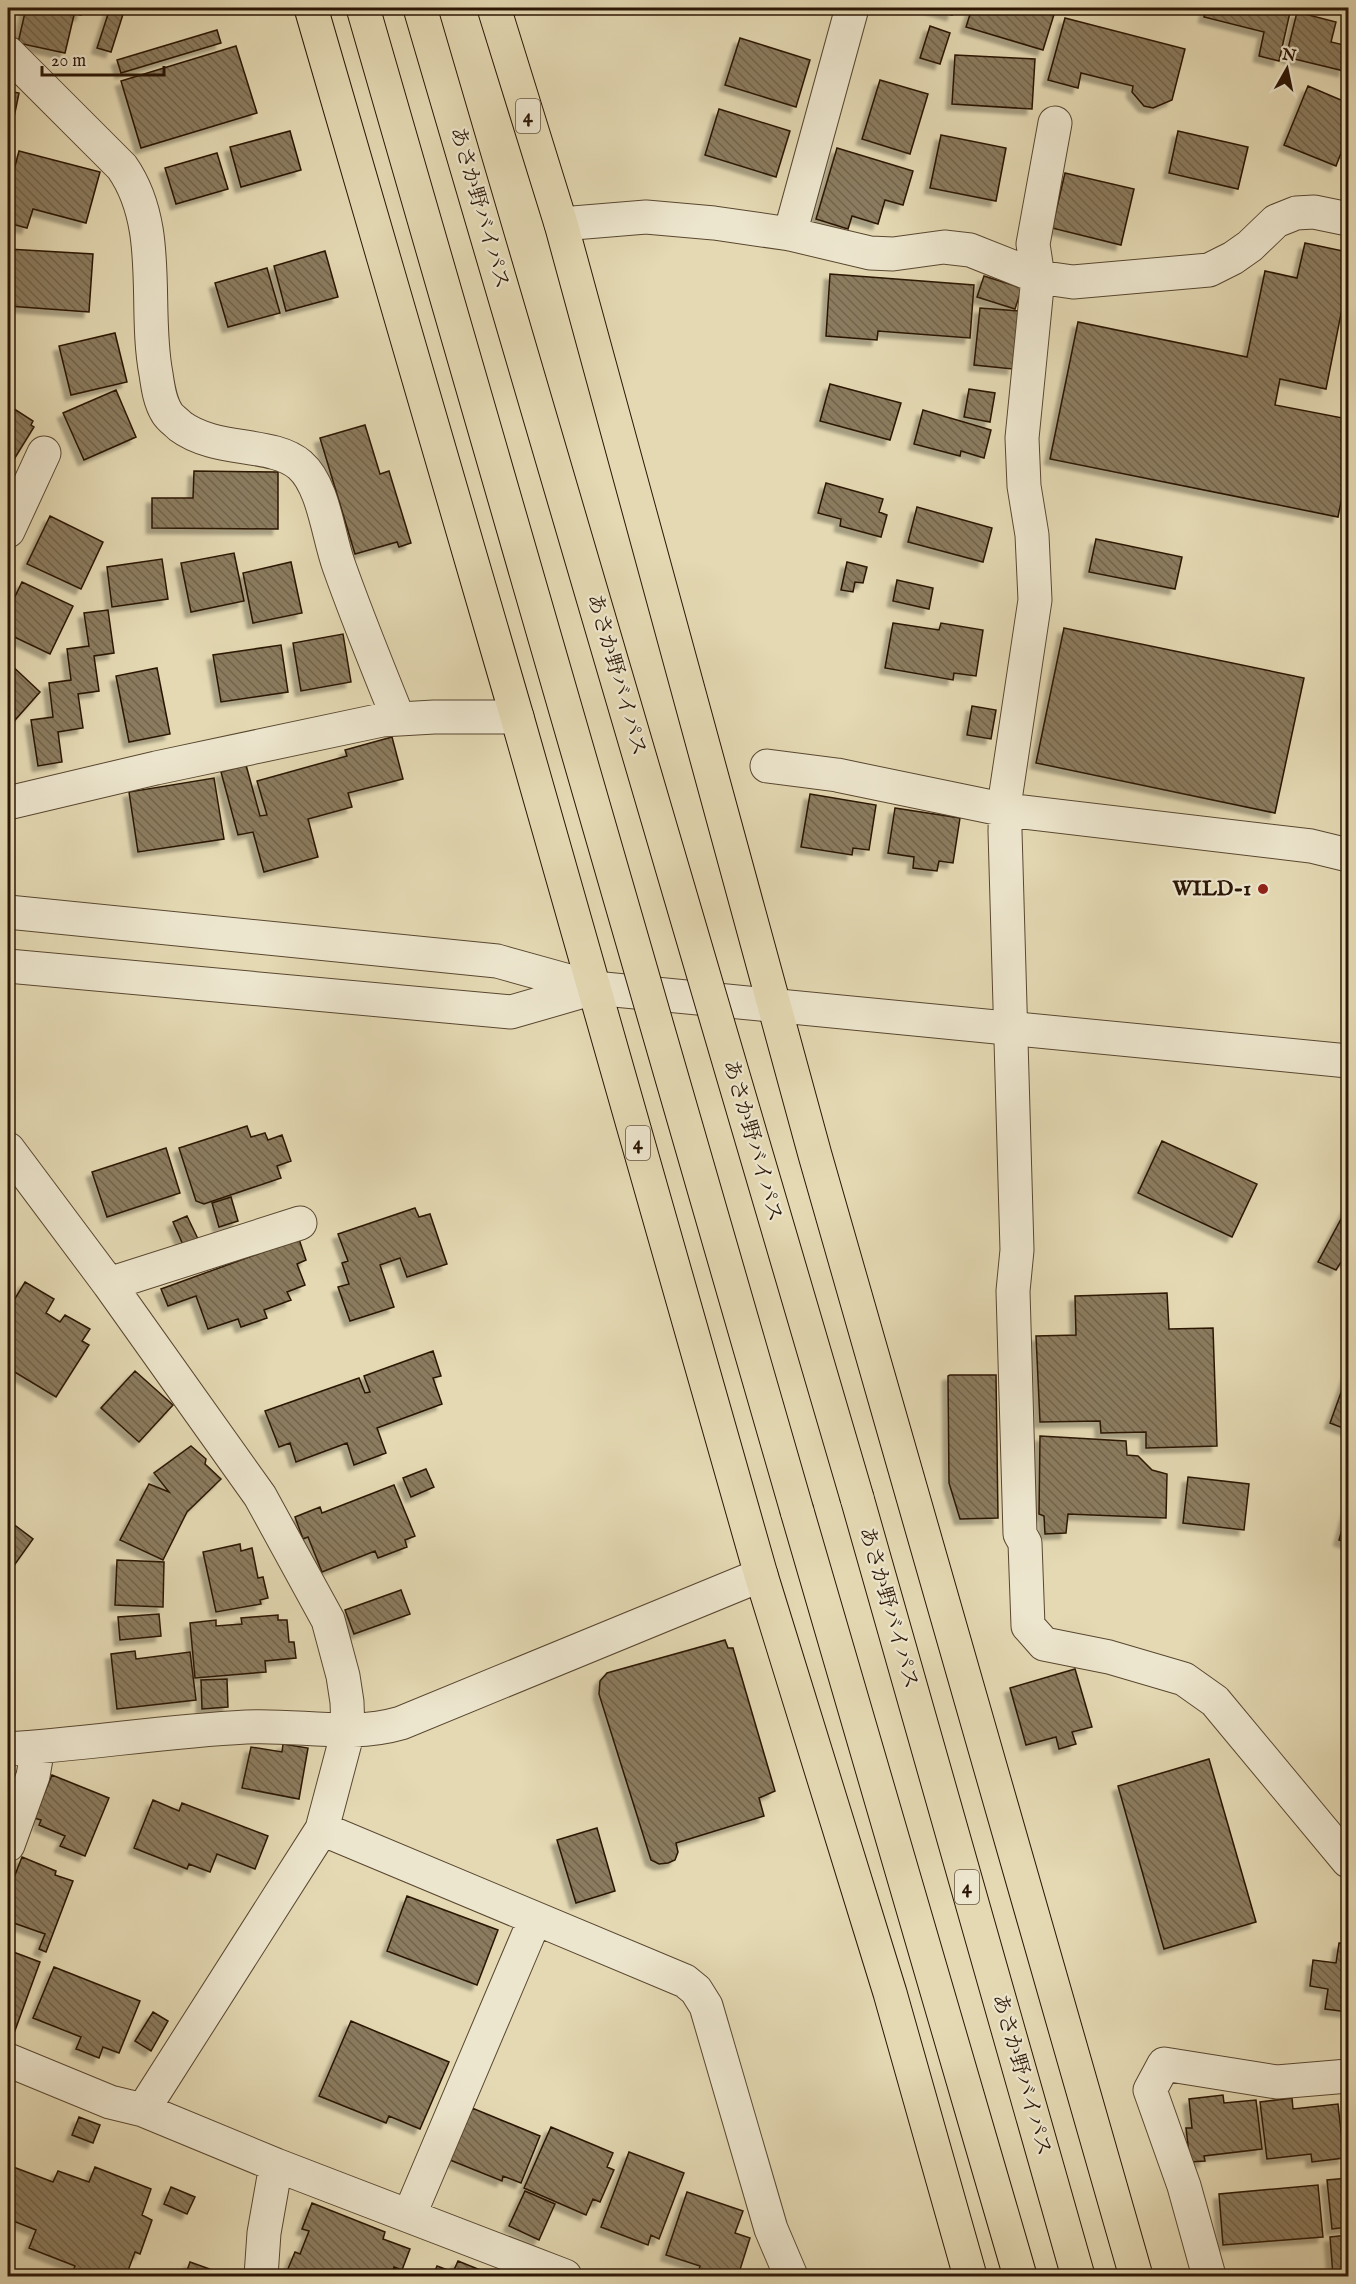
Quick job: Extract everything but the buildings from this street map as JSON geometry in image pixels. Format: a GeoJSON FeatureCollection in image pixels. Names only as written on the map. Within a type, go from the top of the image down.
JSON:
{"type":"FeatureCollection","features":[{"type":"Feature","properties":{"kind":"highway","name":"4"},"geometry":{"type":"LineString","coordinates":[[311,8],[517,717],[761,1575],[890,1993],[970,2277]]}},
{"type":"Feature","properties":{"kind":"highway"},"geometry":{"type":"LineString","coordinates":[[363,8],[1020,2277]]}},
{"type":"Feature","properties":{"kind":"highway","name":"あさか野バイパス"},"geometry":{"type":"LineString","coordinates":[[420,8],[857,1498],[1078,2277]]}},
{"type":"Feature","properties":{"kind":"highway","name":"4"},"geometry":{"type":"LineString","coordinates":[[494,8],[561,224],[821,1178],[1136,2277]]}},
{"type":"Feature","properties":{"kind":"street"},"geometry":{"type":"LineString","coordinates":[[790,234],[852,8]]}},
{"type":"Feature","properties":{"kind":"street"},"geometry":{"type":"LineString","coordinates":[[8,53],[122,166],[132,182],[146,220],[153,358],[161,400],[168,416],[192,434],[210,441],[285,457],[299,464],[309,476],[316,490],[338,565],[398,718]]}},
{"type":"Feature","properties":{"kind":"street"},"geometry":{"type":"LineString","coordinates":[[1055,123],[1033,244],[1038,277],[1022,438],[1023,486],[1032,534],[1035,600],[1006,793],[1017,1250],[1014,1291],[1020,1534],[1025,1543],[1028,1626],[1044,1644],[1109,1657],[1184,1680],[1215,1701],[1348,1861]]}},
{"type":"Feature","properties":{"kind":"street"},"geometry":{"type":"LineString","coordinates":[[561,224],[646,217],[714,223],[790,234],[870,253],[893,254],[944,247],[970,250],[1038,277],[1073,282],[1209,270],[1250,246],[1276,221],[1296,213],[1314,212],[1348,219]]}},
{"type":"Feature","properties":{"kind":"street"},"geometry":{"type":"LineString","coordinates":[[8,531],[44,453]]}},
{"type":"Feature","properties":{"kind":"street"},"geometry":{"type":"LineString","coordinates":[[8,802],[355,725],[398,718],[517,717]]}},
{"type":"Feature","properties":{"kind":"street"},"geometry":{"type":"LineString","coordinates":[[766,766],[837,775],[1006,810],[1311,846],[1348,855]]}},
{"type":"Feature","properties":{"kind":"street"},"geometry":{"type":"LineString","coordinates":[[8,912],[498,961],[594,988],[1348,1061]]}},
{"type":"Feature","properties":{"kind":"street"},"geometry":{"type":"LineString","coordinates":[[8,966],[511,1012],[594,988]]}},
{"type":"Feature","properties":{"kind":"street"},"geometry":{"type":"LineString","coordinates":[[8,1149],[109,1284],[260,1496],[328,1620],[343,1676],[347,1702],[348,1731],[322,1829],[143,2110]]}},
{"type":"Feature","properties":{"kind":"street"},"geometry":{"type":"LineString","coordinates":[[109,1284],[300,1223]]}},
{"type":"Feature","properties":{"kind":"street"},"geometry":{"type":"LineString","coordinates":[[8,1845],[33,1776],[22,1748],[246,1727],[348,1731],[369,1730],[401,1723],[761,1575]]}},
{"type":"Feature","properties":{"kind":"street"},"geometry":{"type":"LineString","coordinates":[[322,1829],[685,1981],[696,1990],[706,2006],[771,2229],[791,2277]]}},
{"type":"Feature","properties":{"kind":"street"},"geometry":{"type":"LineString","coordinates":[[409,2216],[535,1919]]}},
{"type":"Feature","properties":{"kind":"street"},"geometry":{"type":"LineString","coordinates":[[8,2061],[110,2102],[143,2110],[276,2165],[565,2277]]}},
{"type":"Feature","properties":{"kind":"street"},"geometry":{"type":"LineString","coordinates":[[1209,2277],[1184,2186],[1150,2090],[1164,2064],[1277,2082],[1348,2076]]}},
{"type":"Feature","properties":{"kind":"street"},"geometry":{"type":"LineString","coordinates":[[261,2277],[264,2233],[276,2165]]}},
{"type":"Feature","properties":{"kind":"place","name":"WILD-1"},"geometry":{"type":"Point","coordinates":[1263,889]}}]}
